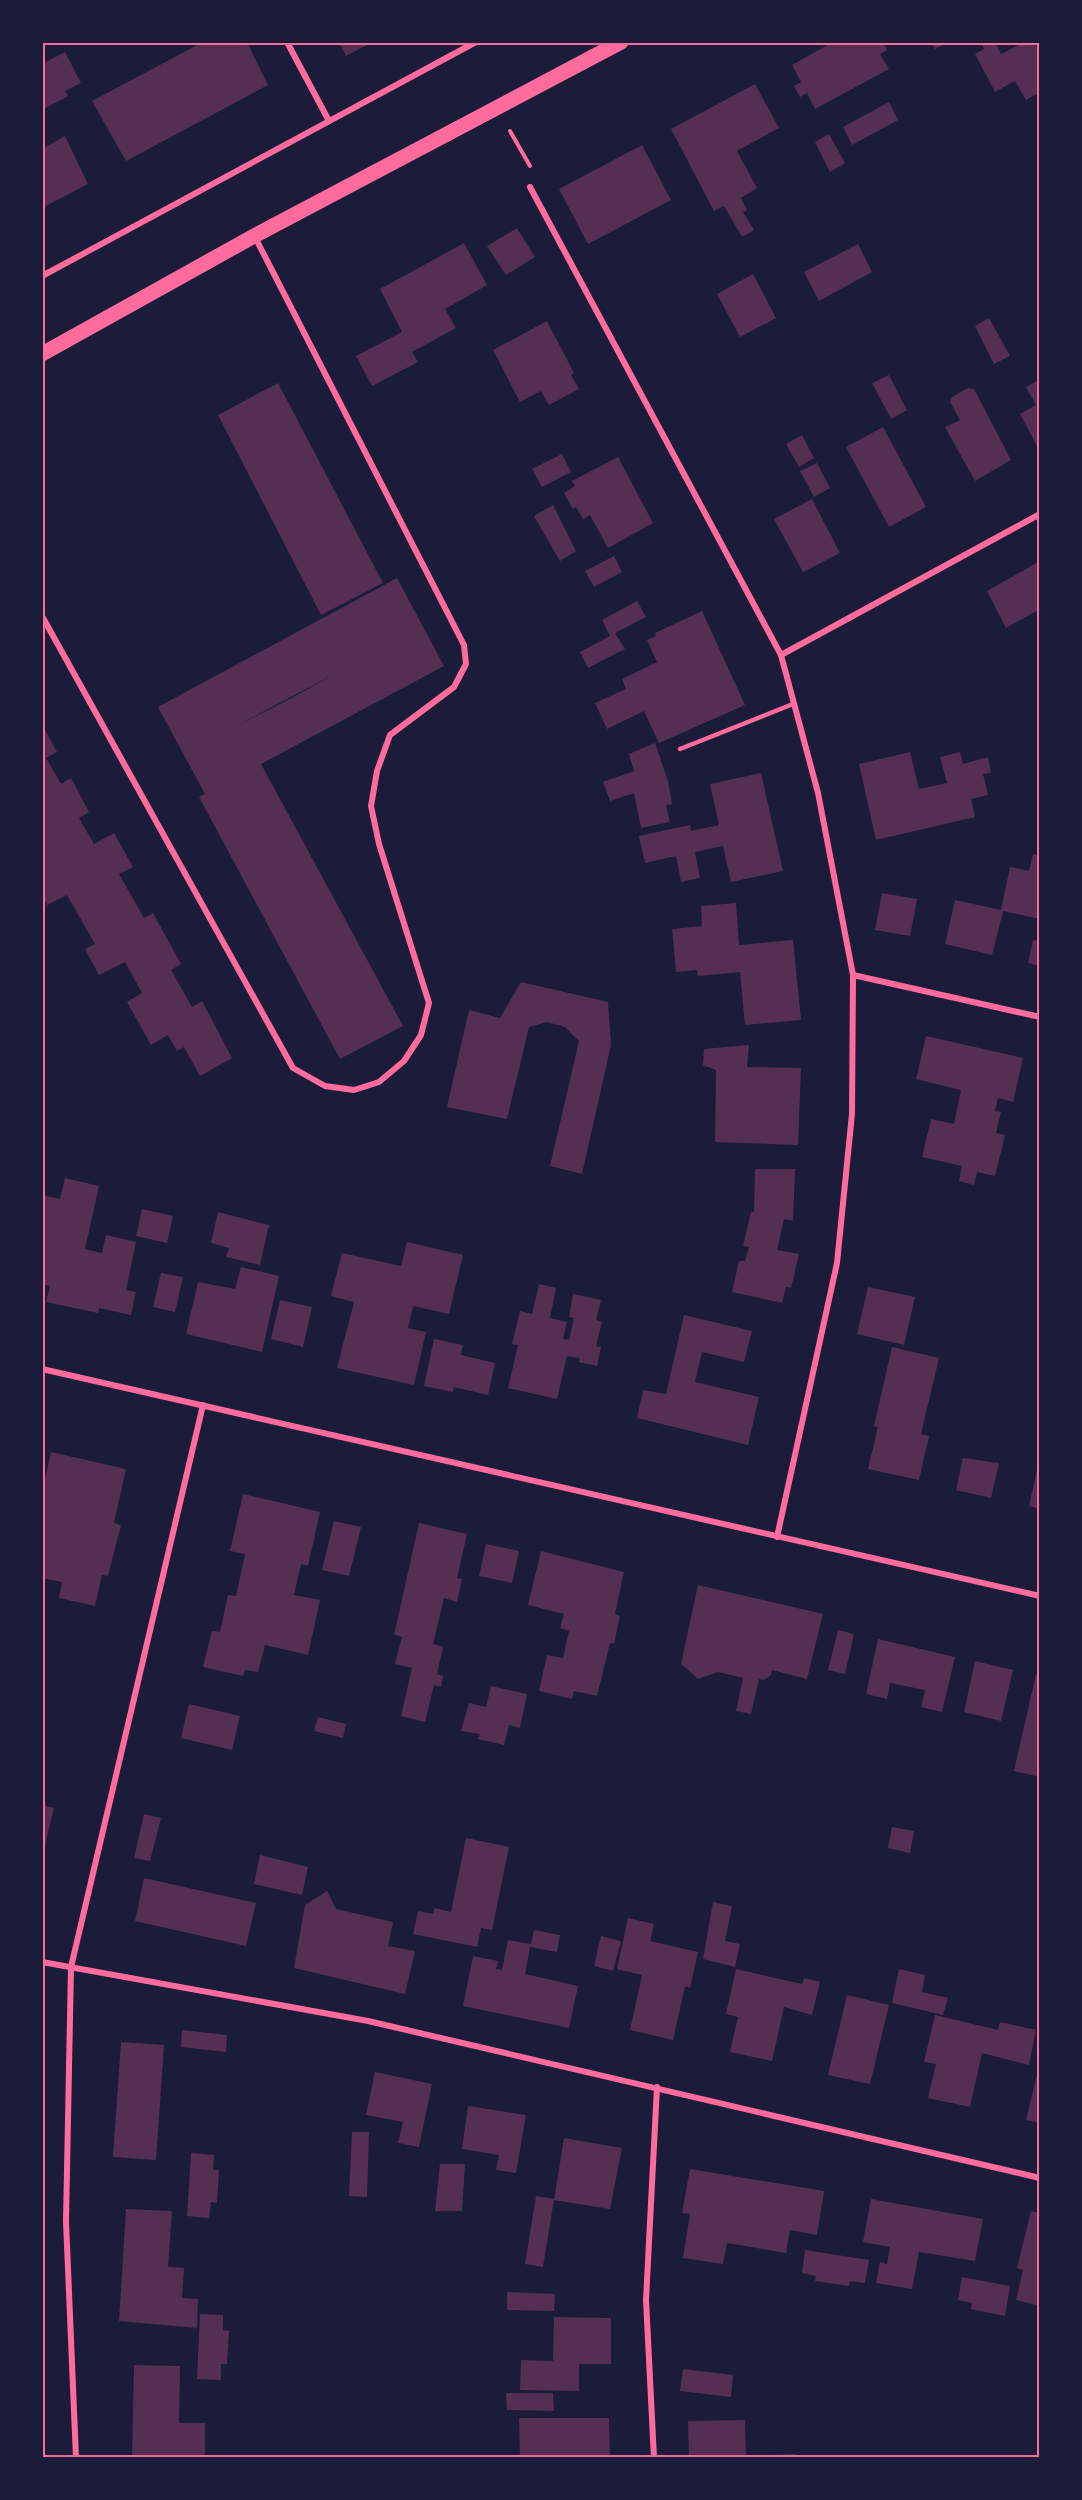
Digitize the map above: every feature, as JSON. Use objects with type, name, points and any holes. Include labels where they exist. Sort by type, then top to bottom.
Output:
[{"type":"main road","points":[[42,354],[254,236],[621,42]]},
{"type":"street","points":[[287,42],[329,121]]},
{"type":"street","points":[[42,276],[476,42]]},
{"type":"street","points":[[530,187],[781,655],[819,793],[853,975],[852,1114],[837,1263],[777,1537]]},
{"type":"street","points":[[42,616],[293,1068],[325,1086],[354,1090],[379,1082],[404,1061],[421,1035],[429,1003],[379,844],[370,806],[377,771],[390,735],[454,687],[466,664],[464,645],[254,236]]},
{"type":"street","points":[[781,655],[1040,514]]},
{"type":"street","points":[[853,975],[1040,1017]]},
{"type":"street","points":[[42,1369],[1040,1596]]},
{"type":"street","points":[[76,2458],[66,2221],[71,1967],[203,1405]]},
{"type":"street","points":[[42,1962],[368,2021],[1040,2178]]},
{"type":"street","points":[[654,2458],[646,2300],[657,2087]]},
{"type":"lane","points":[[680,749],[793,704]]},
{"type":"path","points":[[497,107],[537,177],[530,187]]},
{"type":"building","points":[[203,42],[247,42],[268,85],[126,161],[92,101]]},
{"type":"building","points":[[339,42],[373,42],[346,56]]},
{"type":"building","points":[[833,42],[883,42],[887,50],[880,54],[889,69],[815,109],[807,93],[800,97],[794,86],[801,82],[792,65]]},
{"type":"building","points":[[931,42],[949,42],[935,49]]},
{"type":"building","points":[[981,42],[995,42],[1001,54],[1024,42],[1034,42],[1040,54],[1040,92],[1026,100],[1015,81],[995,92],[975,54],[984,49]]},
{"type":"building","points":[[65,52],[81,83],[65,91],[68,96],[42,110],[42,64]]},
{"type":"building","points":[[755,84],[779,128],[737,151],[757,188],[741,198],[747,210],[743,212],[754,230],[742,237],[724,206],[714,211],[671,129]]},
{"type":"building","points":[[889,102],[898,120],[852,145],[843,127]]},
{"type":"building","points":[[829,134],[845,163],[830,172],[815,142]]},
{"type":"building","points":[[65,136],[88,184],[42,208],[42,149]]},
{"type":"building","points":[[642,145],[671,200],[588,244],[559,189]]},
{"type":"building","points":[[517,228],[535,257],[506,275],[487,246]]},
{"type":"building","points":[[464,243],[487,285],[445,309],[456,328],[412,352],[418,362],[372,386],[356,356],[402,332],[380,289]]},
{"type":"building","points":[[858,244],[872,272],[819,301],[804,272]]},
{"type":"building","points":[[753,274],[776,318],[740,337],[717,294]]},
{"type":"building","points":[[989,318],[1010,356],[994,364],[975,326]]},
{"type":"building","points":[[547,321],[574,373],[571,375],[579,389],[549,405],[541,391],[520,402],[493,350]]},
{"type":"building","points":[[889,375],[907,410],[891,419],[872,383]]},
{"type":"building","points":[[1040,379],[1040,445],[1037,446],[1020,414],[1036,405],[1026,387]]},
{"type":"building","points":[[278,383],[383,583],[321,615],[218,415]]},
{"type":"building","points":[[968,388],[974,389],[1011,460],[975,481],[945,427],[960,420],[950,402],[952,397]]},
{"type":"building","points":[[883,427],[926,507],[889,527],[846,447]]},
{"type":"building","points":[[802,435],[814,458],[799,467],[786,444]]},
{"type":"building","points":[[562,454],[571,472],[542,487],[532,469]]},
{"type":"building","points":[[618,457],[653,523],[608,548],[590,515],[583,519],[576,507],[573,509],[564,493],[575,486],[572,481]]},
{"type":"building","points":[[817,463],[830,488],[814,497],[800,471]]},
{"type":"building","points":[[812,499],[840,553],[803,572],[774,519]]},
{"type":"building","points":[[553,505],[576,551],[560,561],[534,516]]},
{"type":"building","points":[[614,556],[622,572],[594,587],[585,571]]},
{"type":"building","points":[[1040,561],[1040,609],[1006,628],[987,591]]},
{"type":"building","points":[[397,578],[444,666],[261,764],[403,1026],[340,1059],[199,797],[205,794],[158,707]],"holes":[[[336,673],[288,700],[238,725]]]},
{"type":"building","points":[[637,601],[646,617],[615,633],[625,649],[588,668],[580,652],[610,636],[602,620]]},
{"type":"building","points":[[702,611],[745,705],[659,743],[644,711],[607,729],[595,703],[626,689],[622,679],[657,662],[647,640],[656,636],[655,633]]},
{"type":"building","points":[[42,724],[57,752],[46,758],[61,784],[71,778],[89,812],[79,818],[94,844],[114,833],[133,867],[119,874],[144,918],[153,913],[181,964],[171,970],[192,1007],[202,1001],[232,1058],[200,1076],[184,1047],[177,1051],[168,1035],[151,1045],[127,1002],[142,993],[125,962],[99,975],[85,949],[95,944],[67,895],[47,905],[42,896]]},
{"type":"building","points":[[655,743],[668,781],[672,804],[666,805],[670,822],[641,828],[634,793],[610,801],[603,782],[634,771],[629,754]]},
{"type":"building","points":[[910,752],[919,789],[947,783],[940,757],[960,752],[963,764],[988,757],[991,773],[983,774],[988,795],[971,799],[975,817],[876,840],[859,764]]},
{"type":"building","points":[[761,773],[783,871],[731,882],[723,846],[695,852],[700,878],[681,882],[676,856],[645,863],[639,836],[690,825],[691,831],[719,825],[710,784]]},
{"type":"building","points":[[1033,854],[1040,856],[1040,919],[1003,911],[992,955],[945,944],[955,900],[1001,910],[1010,867],[1029,871]]},
{"type":"building","points":[[882,893],[917,899],[910,936],[875,930]]},
{"type":"building","points":[[736,903],[739,945],[793,940],[801,1020],[745,1025],[740,972],[698,976],[697,970],[676,972],[672,929],[702,926],[701,906]]},
{"type":"building","points":[[1033,940],[1040,941],[1040,966],[1028,963]]},
{"type":"building","points":[[521,982],[608,1002],[611,1045],[582,1174],[550,1166],[579,1041],[565,1027],[547,1022],[529,1027],[507,1119],[447,1107],[469,1010],[500,1018]]},
{"type":"building","points":[[926,1036],[1023,1058],[1013,1102],[998,1098],[995,1111],[1001,1112],[996,1133],[1005,1135],[995,1176],[977,1172],[974,1185],[959,1181],[962,1166],[922,1157],[931,1119],[954,1124],[961,1090],[916,1079]]},
{"type":"building","points":[[749,1045],[747,1067],[801,1068],[798,1145],[715,1142],[716,1070],[703,1065],[704,1049]]},
{"type":"building","points":[[755,1169],[795,1169],[793,1221],[784,1219],[777,1250],[799,1254],[791,1288],[786,1287],[782,1303],[732,1292],[739,1261],[745,1261],[749,1247],[743,1246],[751,1212],[754,1212]]},
{"type":"building","points":[[65,1178],[99,1186],[85,1249],[102,1253],[106,1235],[136,1242],[126,1290],[136,1292],[131,1315],[99,1308],[98,1313],[46,1302],[50,1286],[42,1284],[42,1195],[60,1199]]},
{"type":"building","points":[[142,1209],[173,1216],[167,1243],[136,1236]]},
{"type":"building","points":[[218,1212],[269,1225],[260,1265],[226,1257],[229,1248],[211,1243]]},
{"type":"building","points":[[407,1242],[463,1255],[449,1314],[413,1306],[408,1328],[426,1332],[414,1385],[337,1368],[354,1302],[331,1296],[342,1253],[401,1266]]},
{"type":"building","points":[[241,1267],[279,1276],[262,1352],[186,1334],[198,1282],[235,1289]]},
{"type":"building","points":[[161,1273],[183,1277],[175,1312],[153,1307]]},
{"type":"building","points":[[539,1284],[556,1288],[550,1318],[567,1322],[563,1339],[569,1340],[574,1318],[569,1317],[573,1294],[601,1300],[596,1320],[602,1322],[596,1346],[601,1347],[597,1366],[579,1362],[580,1358],[567,1356],[557,1399],[508,1388],[518,1345],[512,1344],[520,1311],[532,1314]]},
{"type":"building","points":[[868,1287],[915,1297],[904,1345],[857,1334]]},
{"type":"building","points":[[280,1300],[312,1307],[303,1347],[271,1339]]},
{"type":"building","points":[[684,1315],[752,1331],[744,1362],[702,1352],[695,1382],[759,1397],[748,1445],[637,1418],[643,1390],[666,1394]]},
{"type":"building","points":[[434,1339],[463,1345],[461,1355],[495,1363],[488,1395],[454,1387],[453,1392],[424,1386]]},
{"type":"building","points":[[892,1347],[939,1358],[921,1434],[929,1436],[919,1480],[868,1469],[878,1427],[874,1426]]},
{"type":"building","points":[[51,1452],[126,1469],[114,1523],[121,1525],[108,1576],[102,1575],[95,1606],[59,1598],[62,1582],[42,1578],[42,1492]]},
{"type":"building","points":[[963,1458],[999,1463],[991,1498],[956,1490]]},
{"type":"building","points":[[1040,1461],[1040,1509],[1029,1506]]},
{"type":"building","points":[[243,1494],[320,1512],[308,1566],[301,1564],[294,1595],[320,1600],[308,1655],[265,1645],[258,1672],[245,1670],[243,1676],[203,1667],[212,1631],[220,1632],[228,1595],[236,1596],[245,1554],[230,1551]]},
{"type":"building","points":[[334,1521],[361,1527],[349,1576],[322,1570]]},
{"type":"building","points":[[419,1523],[467,1534],[457,1578],[462,1579],[457,1602],[444,1598],[433,1644],[443,1647],[437,1674],[443,1676],[441,1687],[434,1685],[425,1722],[401,1716],[412,1668],[395,1664],[402,1637],[394,1635]]},
{"type":"building","points":[[486,1544],[519,1551],[512,1583],[479,1576]]},
{"type":"building","points":[[541,1551],[624,1572],[615,1614],[620,1616],[614,1644],[610,1643],[597,1696],[574,1691],[572,1699],[539,1691],[547,1655],[563,1658],[569,1631],[560,1628],[564,1614],[528,1605]]},
{"type":"building","points":[[698,1585],[823,1614],[807,1679],[772,1670],[771,1675],[764,1680],[759,1679],[751,1714],[736,1711],[743,1678],[718,1672],[698,1679],[681,1664]]},
{"type":"building","points":[[838,1630],[854,1634],[845,1674],[828,1670]]},
{"type":"building","points":[[878,1639],[955,1657],[942,1712],[921,1707],[925,1690],[890,1683],[887,1699],[866,1694]]},
{"type":"building","points":[[975,1661],[1013,1670],[1001,1721],[964,1712]]},
{"type":"building","points":[[1036,1674],[1040,1675],[1040,1777],[1014,1771]]},
{"type":"building","points":[[491,1686],[527,1694],[520,1728],[509,1725],[504,1745],[478,1739],[480,1734],[461,1731],[469,1703],[486,1707]]},
{"type":"building","points":[[189,1704],[240,1716],[232,1750],[181,1738]]},
{"type":"building","points":[[318,1717],[346,1724],[343,1738],[314,1731]]},
{"type":"building","points":[[42,1805],[54,1808],[43,1852],[42,1852]]},
{"type":"building","points":[[144,1814],[161,1818],[150,1861],[134,1858]]},
{"type":"building","points":[[892,1827],[914,1831],[910,1853],[888,1848]]},
{"type":"building","points":[[466,1838],[509,1847],[492,1930],[481,1928],[477,1947],[413,1934],[418,1911],[433,1914],[435,1908],[451,1912]]},
{"type":"building","points":[[260,1855],[308,1867],[302,1895],[254,1884]]},
{"type":"building","points":[[144,1878],[256,1903],[246,1946],[135,1921]]},
{"type":"building","points":[[327,1891],[336,1909],[393,1922],[388,1946],[415,1951],[405,1994],[294,1968],[305,1905]]},
{"type":"building","points":[[713,1902],[732,1906],[725,1941],[740,1944],[735,1967],[703,1959]]},
{"type":"building","points":[[628,1918],[654,1924],[650,1941],[698,1952],[690,1988],[685,1986],[673,2040],[630,2030],[642,1975],[617,1969]]},
{"type":"building","points":[[534,1930],[560,1935],[557,1952],[530,1947],[525,1974],[578,1986],[569,2028],[463,2006],[473,1956],[498,1961],[496,1969],[502,1970],[508,1940],[531,1944]]},
{"type":"building","points":[[601,1936],[621,1941],[613,1971],[594,1966]]},
{"type":"building","points":[[736,1969],[802,1984],[804,1978],[820,1982],[812,2015],[784,2007],[772,2061],[730,2052],[738,2017],[726,2014]]},
{"type":"building","points":[[899,1969],[925,1975],[922,1992],[948,1998],[943,2015],[892,2003]]},
{"type":"building","points":[[847,1995],[889,2005],[870,2084],[828,2075]]},
{"type":"building","points":[[935,2015],[998,2030],[1000,2022],[1036,2030],[1029,2065],[982,2053],[970,2107],[928,2098],[936,2064],[924,2062]]},
{"type":"building","points":[[182,2030],[227,2035],[226,2052],[181,2047]]},
{"type":"building","points":[[121,2042],[164,2045],[156,2160],[113,2157]]},
{"type":"building","points":[[1040,2067],[1040,2123],[1026,2120]]},
{"type":"building","points":[[375,2072],[432,2084],[419,2147],[398,2143],[403,2122],[366,2115]]},
{"type":"building","points":[[468,2106],[526,2115],[516,2173],[496,2170],[499,2155],[462,2149]]},
{"type":"building","points":[[352,2132],[369,2132],[367,2197],[349,2196]]},
{"type":"building","points":[[564,2138],[622,2148],[610,2209],[554,2200]]},
{"type":"building","points":[[191,2153],[214,2155],[213,2170],[219,2170],[217,2203],[211,2202],[209,2218],[187,2216]]},
{"type":"building","points":[[440,2164],[465,2164],[462,2211],[435,2211]]},
{"type":"building","points":[[690,2169],[824,2191],[817,2235],[790,2230],[786,2253],[727,2243],[723,2264],[683,2258],[690,2214],[682,2213]]},
{"type":"building","points":[[536,2196],[554,2199],[543,2267],[525,2264]]},
{"type":"building","points":[[871,2199],[983,2219],[975,2261],[919,2252],[912,2289],[876,2283],[880,2262],[887,2264],[890,2247],[863,2242]]},
{"type":"building","points":[[126,2209],[172,2211],[168,2267],[184,2268],[182,2298],[198,2299],[197,2328],[119,2321]]},
{"type":"building","points":[[1031,2211],[1040,2213],[1040,2306],[1016,2300],[1023,2270],[1017,2268]]},
{"type":"building","points":[[805,2250],[869,2260],[865,2283],[850,2281],[849,2286],[815,2281],[816,2276],[802,2273]]},
{"type":"building","points":[[962,2277],[1010,2286],[1005,2316],[971,2309],[972,2303],[958,2300]]},
{"type":"building","points":[[507,2292],[555,2294],[554,2311],[507,2310]]},
{"type":"building","points":[[200,2314],[223,2315],[223,2330],[229,2331],[227,2364],[221,2364],[221,2380],[197,2379]]},
{"type":"building","points":[[554,2317],[611,2318],[611,2364],[579,2364],[579,2391],[520,2390],[521,2360],[553,2361]]},
{"type":"building","points":[[134,2365],[180,2366],[179,2423],[205,2423],[205,2458],[132,2458]]},
{"type":"building","points":[[683,2369],[733,2375],[731,2397],[680,2391]]},
{"type":"building","points":[[506,2393],[553,2393],[554,2411],[507,2410]]},
{"type":"building","points":[[519,2418],[609,2418],[610,2458],[520,2458]]},
{"type":"building","points":[[745,2420],[746,2458],[689,2458],[688,2421]]},
{"type":"building","points":[[796,2454],[796,2458],[773,2458],[773,2455]]}]
